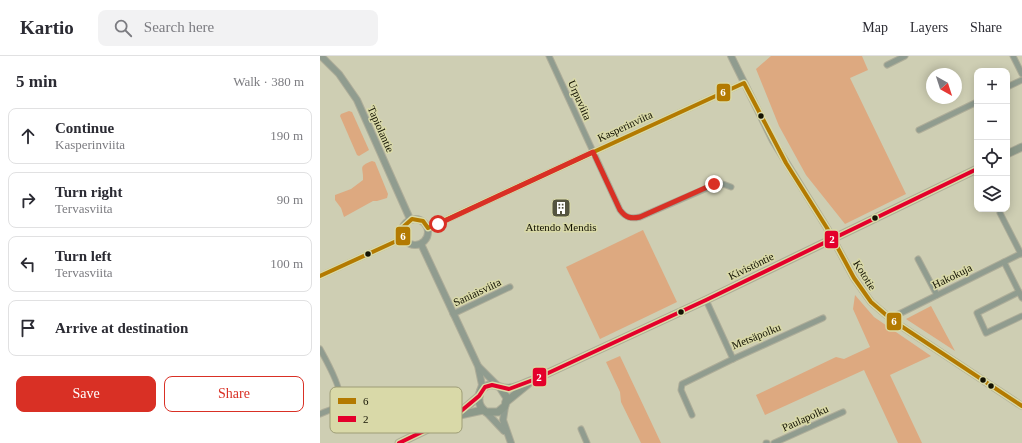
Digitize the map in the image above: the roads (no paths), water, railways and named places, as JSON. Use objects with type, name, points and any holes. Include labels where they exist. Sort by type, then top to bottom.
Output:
[{"type":"main road","points":[[1010,153],[1022,147]]},
{"type":"main road","name":"Kivistöntie","points":[[498,386],[508,389],[533,380],[706,300],[974,170]]},
{"type":"main road","name":"Kivistöntie","points":[[506,404],[533,380]]},
{"type":"main road","points":[[462,410],[487,386],[498,386],[506,394],[506,404],[498,412],[484,411],[462,415]]},
{"type":"main road","points":[[479,394],[478,401],[484,411]]},
{"type":"main road","points":[[399,443],[420,433]]},
{"type":"street","name":"Tapiolantie","points":[[320,56],[339,74],[357,100],[410,219]]},
{"type":"street","name":"Urpuviita","points":[[550,56],[620,210],[625,216],[633,219],[640,217],[714,184],[723,184],[731,187]]},
{"type":"street","name":"Kototie","points":[[731,56],[776,146],[833,239],[862,290],[871,302],[892,320],[1022,406]]},
{"type":"street","points":[[887,65],[906,56]]},
{"type":"street","points":[[1013,56],[1022,74]]},
{"type":"street","points":[[1010,86],[1022,80]]},
{"type":"street","name":"Kasperinviita","points":[[428,228],[744,83]]},
{"type":"street","points":[[919,130],[974,103]]},
{"type":"street","points":[[1000,213],[1021,253]]},
{"type":"street","points":[[415,218],[423,221],[428,228],[427,237],[421,244],[410,244],[403,238],[402,228],[410,219],[415,218]]},
{"type":"street","points":[[320,276],[403,238]]},
{"type":"street","points":[[421,244],[478,366],[482,385],[479,394]]},
{"type":"street","name":"Hakokuja","points":[[892,320],[897,315],[1021,253]]},
{"type":"street","points":[[918,259],[937,295]]},
{"type":"street","points":[[1004,262],[1022,298]]},
{"type":"street","name":"Saniaisviita","points":[[453,314],[510,287]]},
{"type":"street","points":[[1019,292],[977,314],[986,333],[1022,316]]},
{"type":"street","name":"Metsäpolku","points":[[706,300],[733,359],[824,318]]},
{"type":"street","points":[[320,349],[338,387]]},
{"type":"street","points":[[692,415],[681,390],[682,384],[733,359]]},
{"type":"street","points":[[478,366],[498,386]]},
{"type":"street","points":[[506,404],[502,416],[511,443]]},
{"type":"street","points":[[320,414],[330,409]]},
{"type":"street","points":[[484,411],[507,433]]},
{"type":"street","name":"Paulapolku","points":[[774,443],[843,412]]},
{"type":"street","points":[[581,429],[587,443]]},
{"type":"place","name":"Attendo Mendis","points":[[561,208]]}]
